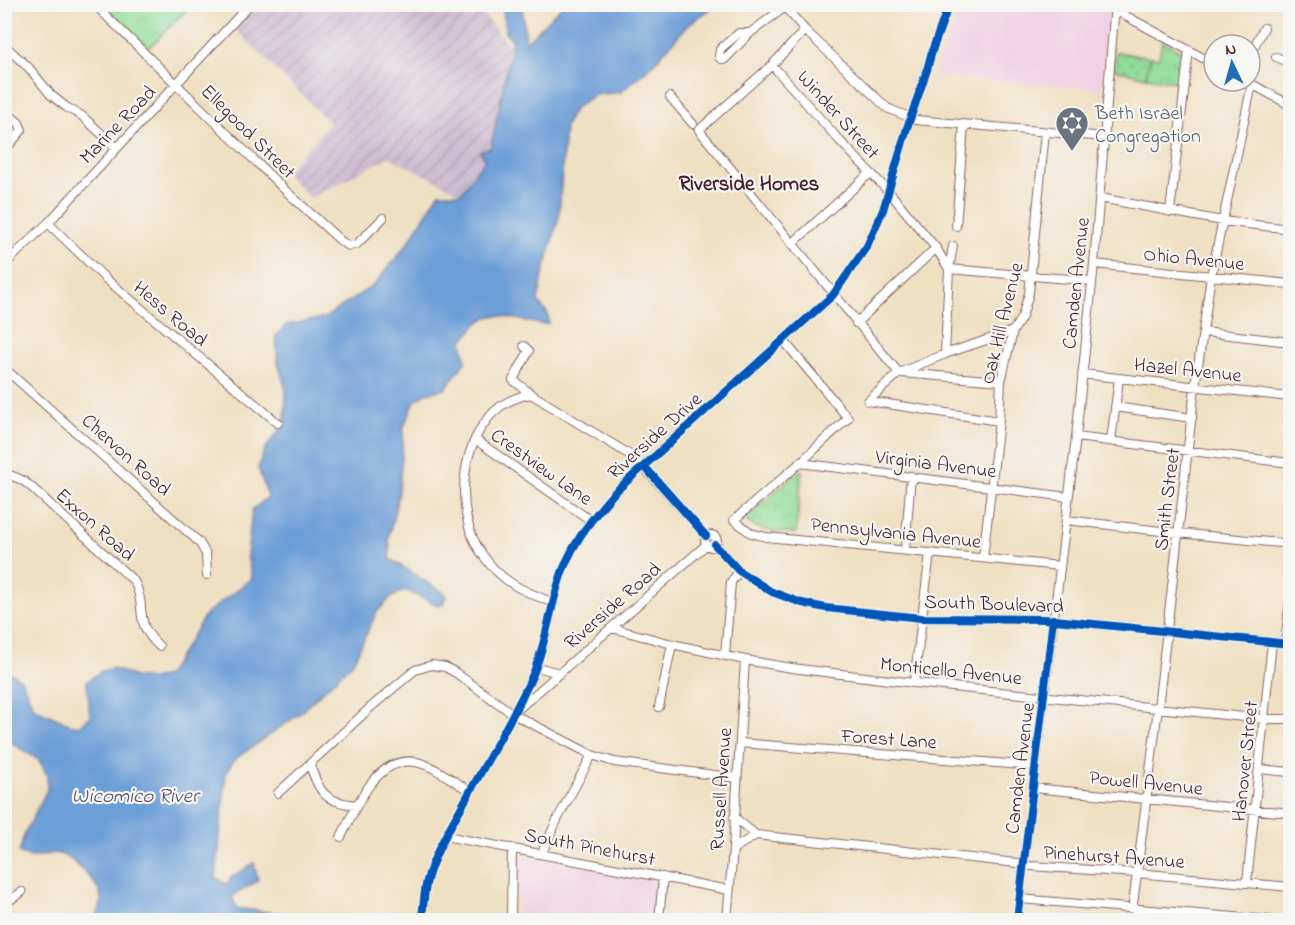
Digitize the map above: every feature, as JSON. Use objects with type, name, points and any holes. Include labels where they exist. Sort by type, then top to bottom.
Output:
[{"type":"street","name":"Ellegood Street","points":[[94,4],[287,192],[349,246],[357,244],[383,218]]},
{"type":"street","name":"Marine Road","points":[[4,265],[48,223],[250,4]]},
{"type":"street","name":"Riverside Drive","points":[[422,921],[428,878],[445,836],[513,714],[536,667],[547,635],[558,583],[572,549],[590,520],[614,493],[833,295],[867,246],[890,193],[907,128],[949,4]]},
{"type":"street","points":[[750,33],[785,7],[887,108],[911,119],[1105,137]]},
{"type":"street","points":[[1115,7],[1202,57]]},
{"type":"street","name":"Camden Avenue","points":[[1017,921],[1076,437],[1100,198],[1115,7]]},
{"type":"street","points":[[1261,33],[1264,28]]},
{"type":"street","points":[[696,127],[772,65],[806,30]]},
{"type":"street","points":[[4,45],[29,68],[51,96],[66,108],[82,116],[117,148]]},
{"type":"street","points":[[1170,212],[1189,50]]},
{"type":"street","points":[[1276,57],[1290,63]]},
{"type":"street","name":"Winder Street","points":[[772,65],[890,193],[936,248],[949,269]]},
{"type":"street","points":[[1262,89],[1290,105]]},
{"type":"street","name":"Smith Street","points":[[1131,921],[1195,387],[1211,276],[1247,93]]},
{"type":"street","points":[[670,97],[899,373],[1001,381]]},
{"type":"street","points":[[4,110],[19,123],[22,130],[4,152]]},
{"type":"street","points":[[956,226],[964,125]]},
{"type":"street","name":"Oak Hill Avenue","points":[[983,558],[999,421],[1001,381],[1013,331],[1027,303],[1032,275],[1046,132]]},
{"type":"street","points":[[792,244],[870,173]]},
{"type":"street","points":[[1100,198],[1222,221],[1290,229]]},
{"type":"street","name":"Hess Road","points":[[48,223],[106,279],[278,423]]},
{"type":"street","points":[[945,354],[949,269],[953,246]]},
{"type":"street","points":[[856,323],[936,248]]},
{"type":"street","name":"Ohio Avenue","points":[[1094,264],[1290,285]]},
{"type":"street","points":[[949,269],[1092,281]]},
{"type":"street","points":[[999,421],[868,401],[899,373],[945,354],[1013,331]]},
{"type":"street","points":[[1203,332],[1290,342]]},
{"type":"street","points":[[784,341],[848,417],[800,463]]},
{"type":"street","points":[[524,346],[529,351],[513,380],[531,394],[635,458],[706,540]]},
{"type":"street","name":"Chervon Road","points":[[4,368],[199,542],[206,554],[207,575]]},
{"type":"street","name":"Hazel Avenue","points":[[1082,374],[1290,397]]},
{"type":"street","points":[[1111,441],[1119,378]]},
{"type":"street","points":[[531,394],[514,398],[499,407],[484,425],[464,477],[466,514],[471,534],[481,553],[507,581],[519,589],[554,603]]},
{"type":"street","points":[[1115,407],[1192,418]]},
{"type":"street","points":[[1076,437],[1290,463]]},
{"type":"street","name":"Crestview Lane","points":[[476,441],[590,520]]},
{"type":"street","name":"Virginia Avenue","points":[[800,463],[1068,496]]},
{"type":"street","name":"Pennsylvania Avenue","points":[[800,463],[734,520],[746,530],[759,536],[1060,566]]},
{"type":"street","name":"Exxon Road","points":[[4,473],[20,479],[29,486],[134,581],[140,600],[142,621],[150,637],[159,646]]},
{"type":"street","points":[[905,550],[911,476]]},
{"type":"street","points":[[1066,520],[1290,544]]},
{"type":"street","name":"South Boulevard","points":[[706,540],[709,547],[715,545],[738,571],[772,592],[802,603],[921,618],[1053,620],[1288,643]]},
{"type":"street","name":"Riverside Road","points":[[513,714],[612,628],[706,540]]},
{"type":"street","points":[[914,683],[930,553]]},
{"type":"street","points":[[725,655],[731,582],[738,571]]},
{"type":"street","points":[[1288,643],[1290,600]]},
{"type":"street","name":"Monticello Avenue","points":[[612,628],[745,660],[914,683],[1264,719],[1290,719]]},
{"type":"street","name":"Hanover Street","points":[[1247,882],[1272,642]]},
{"type":"street","points":[[659,707],[672,644]]},
{"type":"street","name":"Russell Avenue","points":[[727,921],[745,660]]},
{"type":"street","points":[[278,793],[370,707],[415,670],[425,666],[439,665],[456,673],[513,714],[591,755],[614,762],[737,778]]},
{"type":"street","points":[[536,667],[560,673]]},
{"type":"street","name":"Forest Lane","points":[[740,744],[1035,766]]},
{"type":"street","points":[[542,854],[591,755]]},
{"type":"street","points":[[341,837],[357,805],[381,772],[389,766],[406,762],[428,766],[470,791]]},
{"type":"street","points":[[310,765],[317,785],[324,795],[341,803],[357,805]]},
{"type":"street","points":[[1259,769],[1290,772]]},
{"type":"street","name":"Powell Avenue","points":[[1033,788],[1290,813]]},
{"type":"street","points":[[733,849],[756,835],[734,817]]},
{"type":"street","name":"Pinehurst Avenue","points":[[756,835],[1024,864],[1290,887]]},
{"type":"street","name":"South Pinehurst","points":[[445,836],[729,890]]},
{"type":"street","points":[[511,921],[512,848]]},
{"type":"street","points":[[659,921],[663,877]]},
{"type":"street","points":[[4,904],[22,892]]},
{"type":"street","points":[[1020,899],[1270,921]]},
{"type":"shaded area","points":[[258,5],[425,5],[436,15],[441,5],[476,5],[511,48],[491,148],[486,160],[461,193],[389,157],[310,198],[285,173],[330,123],[235,29]]},
{"type":"shaded area","points":[[961,5],[1040,5],[1110,11],[1102,89],[933,76]]},
{"type":"shaded area","points":[[518,854],[656,881],[654,920],[517,920]]},
{"type":"green space","points":[[101,5],[191,5],[149,48]]},
{"type":"green space","points":[[1162,40],[1184,53],[1181,83],[1146,77],[1150,57],[1159,58]]},
{"type":"green space","points":[[1116,52],[1150,57],[1146,77],[1114,69]]},
{"type":"green space","points":[[802,471],[796,533],[762,529],[749,524],[744,519],[798,472]]},
{"type":"water","name":"Wicomico River","points":[[507,5],[522,5],[526,42],[563,5],[717,5],[689,24],[652,65],[621,92],[594,95],[575,108],[565,126],[559,217],[538,302],[548,314],[549,324],[496,316],[482,320],[462,342],[466,361],[445,389],[427,393],[415,401],[404,426],[399,492],[389,537],[390,559],[446,594],[443,605],[437,605],[405,590],[390,598],[377,612],[353,662],[299,714],[234,760],[226,773],[216,878],[227,884],[232,877],[254,863],[258,881],[232,896],[236,908],[314,918],[314,920],[95,920],[100,907],[100,893],[89,876],[77,865],[60,854],[31,857],[19,853],[24,835],[47,790],[47,775],[39,760],[5,739],[5,670],[21,679],[34,708],[69,724],[79,726],[90,717],[87,681],[102,671],[112,668],[135,677],[151,679],[167,676],[206,614],[252,578],[247,556],[252,510],[268,497],[258,468],[265,449],[285,423],[286,390],[278,363],[276,336],[286,325],[324,318],[375,284],[408,243],[439,193],[461,193],[485,160],[480,151],[491,148],[511,48],[511,38],[505,33],[503,9]]},
{"type":"cycle path","points":[[422,920],[430,870],[447,833],[528,685],[542,648],[562,572],[574,547],[588,524],[614,493],[833,295],[867,246],[883,210],[907,128],[949,4]]},
{"type":"cycle path","points":[[644,466],[706,536]]},
{"type":"cycle path","points":[[715,545],[739,571],[772,592],[802,603],[826,608],[921,618],[1045,619],[1290,644]]},
{"type":"cycle path","points":[[1017,920],[1053,619]]},
{"type":"place","name":"Beth Israel Congregation","points":[[1072,152]]},
{"type":"district","name":"Riverside Homes","points":[[749,183]]}]
